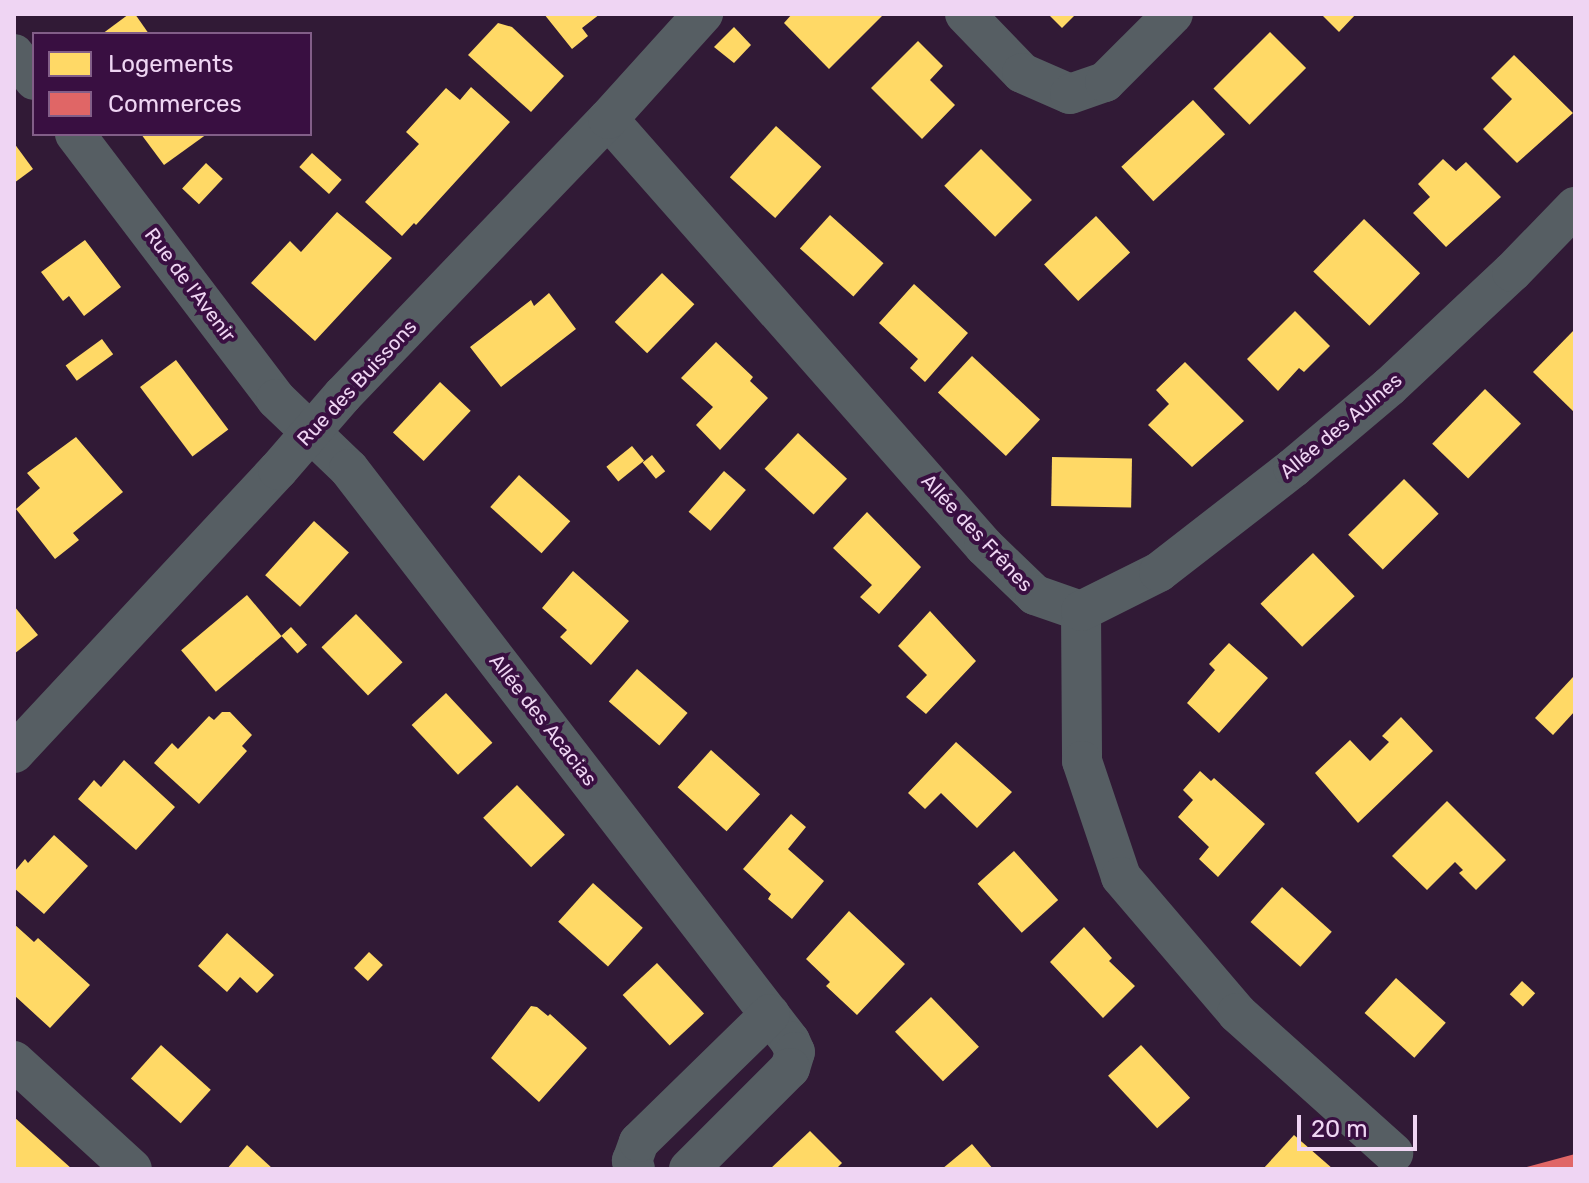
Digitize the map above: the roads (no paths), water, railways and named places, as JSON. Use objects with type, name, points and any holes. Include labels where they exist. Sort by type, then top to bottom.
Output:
[{"type":"street","name":"Rue des Buissons","points":[[14,753],[310,432],[608,119],[703,14]]},
{"type":"street","points":[[965,14],[1022,73],[1070,94],[1105,82],[1173,14]]},
{"type":"street","points":[[14,54],[32,77]]},
{"type":"street","name":"Allée des Frênes","points":[[608,119],[984,546],[1035,595],[1081,611]]},
{"type":"street","name":"Rue de l'Avenir","points":[[77,136],[276,399],[310,432]]},
{"type":"street","name":"Allée des Aulnes","points":[[1081,611],[1159,572],[1293,468],[1389,387],[1572,215]]},
{"type":"street","name":"Allée des Acacias","points":[[310,432],[349,469],[790,1041],[795,1060],[689,1169]]},
{"type":"street","points":[[1081,611],[1082,761],[1121,877],[1237,1013],[1393,1153]]},
{"type":"street","points":[[635,1169],[632,1161],[639,1142],[770,1014]]},
{"type":"street","points":[[14,1061],[132,1169]]}]
